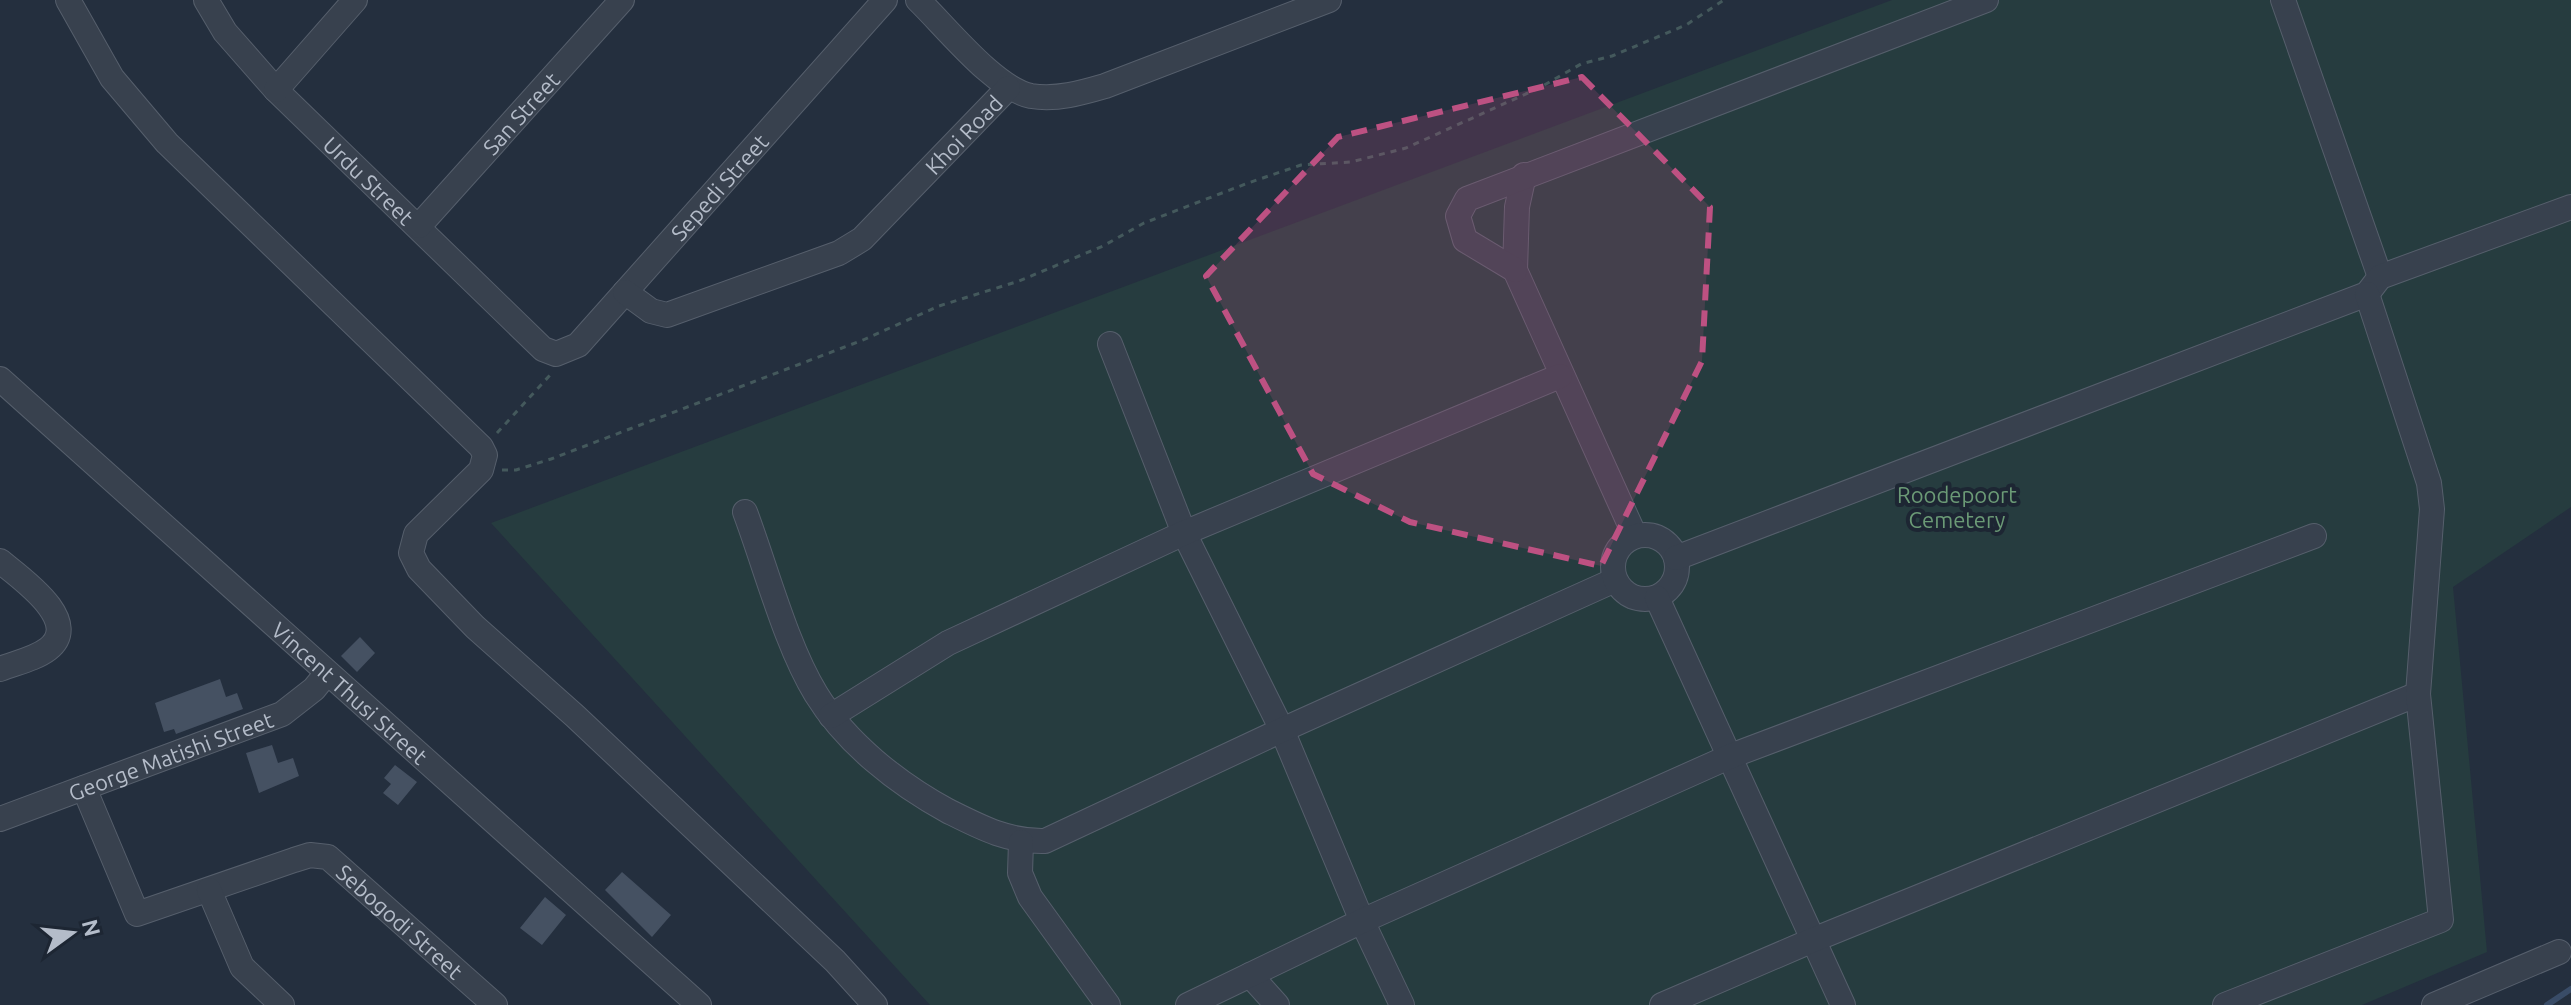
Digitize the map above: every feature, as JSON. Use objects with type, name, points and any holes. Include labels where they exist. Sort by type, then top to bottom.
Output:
[{"type":"street","points":[[68,0],[112,78],[167,143],[481,458],[416,534],[411,553],[419,569],[475,627],[575,716],[835,961],[875,1005]]},
{"type":"street","name":"Urdu Street","points":[[206,0],[225,32],[276,90],[550,352]]},
{"type":"street","points":[[276,90],[355,0]]},
{"type":"street","name":"San Street","points":[[419,226],[622,0]]},
{"type":"street","name":"Sepedi Street","points":[[550,352],[578,345],[885,0]]},
{"type":"street","points":[[918,0],[1008,88]]},
{"type":"street","name":"Khoi Road","points":[[625,292],[651,311],[667,315],[839,253],[879,225],[1008,88],[1030,96],[1073,95],[1148,71],[1329,0]]},
{"type":"street","points":[[1515,270],[1465,240],[1458,216],[1467,199],[1986,0]]},
{"type":"street","points":[[2225,1005],[2441,920],[2418,694],[2432,509],[2429,483],[2373,286],[2283,0]]},
{"type":"street","points":[[1524,175],[1517,207],[1515,270],[1560,376],[1635,536]]},
{"type":"street","points":[[1676,558],[2571,207]]},
{"type":"street","points":[[1110,344],[1184,533],[1282,730],[1362,921],[1402,1005]]},
{"type":"street","points":[[831,716],[948,643],[1184,533],[1560,376]]},
{"type":"street","name":"Vincent Thusi Street","points":[[0,379],[699,1005]]},
{"type":"street","points":[[745,512],[803,669],[831,716],[895,777],[968,821],[1021,842],[1045,841],[1615,580]]},
{"type":"street","points":[[1635,536],[1655,536],[1664,541],[1676,558],[1676,577],[1672,586],[1657,598],[1637,599],[1620,589],[1615,580],[1612,570],[1618,549],[1635,536]]},
{"type":"street","points":[[1188,1005],[1362,921],[1731,756],[2314,536]]},
{"type":"street","points":[[0,561],[52,608],[58,631],[52,645],[45,651],[0,669]]},
{"type":"street","points":[[1657,598],[1843,1005]]},
{"type":"street","name":"George Matishi Street","points":[[0,819],[282,714],[314,689],[327,673]]},
{"type":"street","points":[[1662,1005],[1813,940],[2418,694]]},
{"type":"street","name":"Sebogodi Street","points":[[84,788],[133,909],[142,914],[310,855],[328,857],[495,1005]]},
{"type":"street","points":[[1021,842],[1020,873],[1030,897],[1108,1005]]},
{"type":"street","points":[[209,890],[242,967],[282,1005]]},
{"type":"street","points":[[2434,1005],[2559,952]]},
{"type":"street","points":[[1250,975],[1277,1005]]},
{"type":"path","points":[[550,352],[549,378],[481,458],[516,470],[551,459],[863,340],[939,306],[1019,281],[1103,246],[1144,223],[1274,174],[1301,165],[1351,162],[1406,148],[1508,103],[1581,64],[1612,56],[1686,25],[1724,0]]},
{"type":"highlighted area","points":[[1582,77],[1710,207],[1702,361],[1601,566],[1410,522],[1313,474],[1206,276],[1338,137]]},
{"type":"green space","name":"Roodepoort Cemetery","points":[[1892,0],[2571,0],[2571,507],[2453,587],[2487,952],[2362,1005],[930,1005],[491,523]]},
{"type":"building","points":[[360,637],[375,653],[357,672],[341,656]]},
{"type":"building","points":[[220,679],[226,697],[237,693],[243,709],[176,734],[174,729],[164,732],[155,703]]},
{"type":"building","points":[[272,745],[278,763],[293,758],[299,776],[259,793],[246,753]]},
{"type":"building","points":[[395,765],[417,782],[398,805],[383,793],[391,784],[384,778]]},
{"type":"building","points":[[622,872],[671,915],[652,937],[605,890]]},
{"type":"building","points":[[545,897],[566,915],[542,945],[520,928]]},
{"type":"waterway","points":[[2547,1005],[2571,989]]}]
